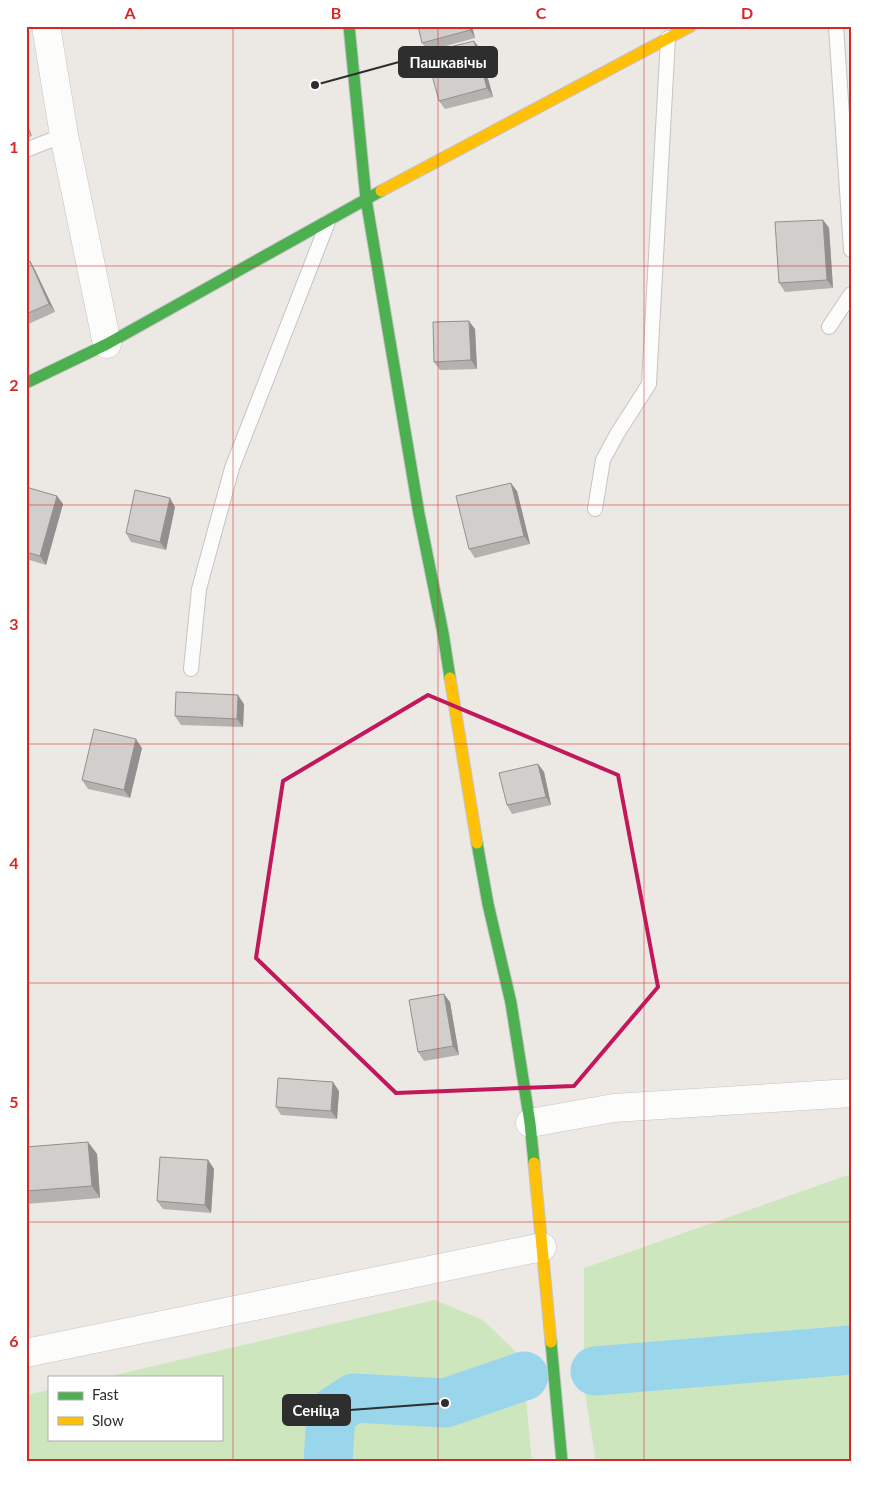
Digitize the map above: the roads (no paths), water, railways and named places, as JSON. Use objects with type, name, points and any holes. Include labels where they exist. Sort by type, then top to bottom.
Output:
[{"type":"street","points":[[46,26],[64,135],[107,344]]},
{"type":"street","points":[[349,26],[366,199],[419,514],[443,633],[470,805],[488,904],[512,1004],[530,1124],[562,1462]]},
{"type":"street","points":[[26,383],[107,344],[366,199],[691,26]]},
{"type":"street","points":[[530,1124],[614,1108],[851,1093]]},
{"type":"street","points":[[26,1353],[542,1247]]},
{"type":"lane","points":[[836,26],[851,250]]},
{"type":"lane","points":[[596,509],[603,460],[649,384],[668,38]]},
{"type":"lane","points":[[26,150],[64,135]]},
{"type":"lane","points":[[191,669],[199,589],[232,468],[329,221]]},
{"type":"lane","points":[[830,327],[851,294]]},
{"type":"waterway","points":[[595,1371],[851,1350]]},
{"type":"waterway","points":[[328,1462],[331,1413],[354,1398],[445,1403],[524,1376]]},
{"type":"place","name":"Пашкавічы","points":[[315,85]]},
{"type":"place","name":"Сеніца","points":[[445,1403]]}]
